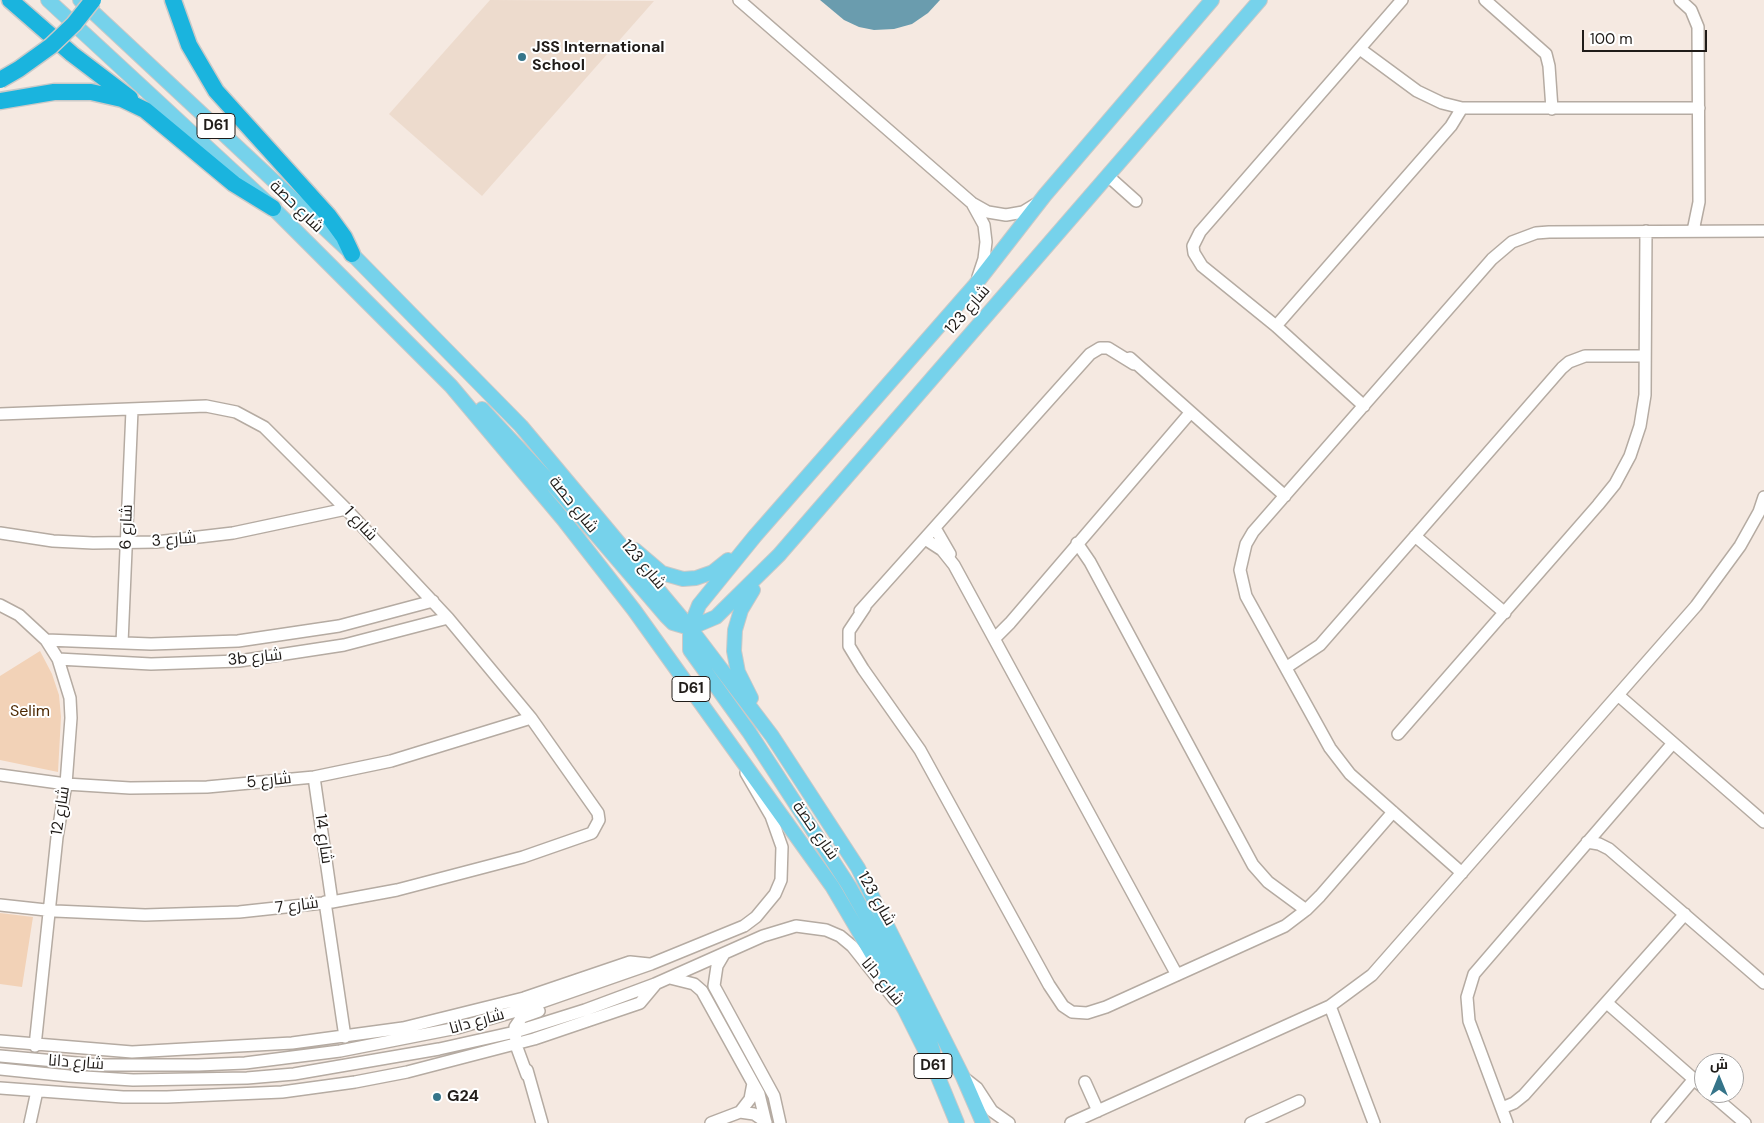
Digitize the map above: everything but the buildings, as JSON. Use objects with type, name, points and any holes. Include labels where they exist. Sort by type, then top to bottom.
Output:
[{"type":"highway","points":[[10,0],[72,54],[145,110],[234,184],[273,208]]},
{"type":"highway","points":[[0,80],[19,70],[51,46],[74,24],[93,0]]},
{"type":"highway","points":[[173,0],[189,45],[211,84],[227,105],[328,215],[344,237],[352,254]]},
{"type":"highway","points":[[0,101],[54,92],[90,92],[122,99],[145,110]]},
{"type":"main road","name":"شارع حصة","points":[[48,0],[273,208],[451,386],[563,519],[634,610],[832,886],[905,1010],[936,1072],[957,1123]]},
{"type":"main road","name":"شارع حصة","points":[[80,0],[352,254],[521,426],[690,628],[772,736],[858,868],[963,1077],[983,1123]]},
{"type":"main road","name":"شارع 123","points":[[936,1072],[931,1046],[923,1022],[895,968],[849,886],[749,732],[690,650],[688,643],[690,628],[699,606],[755,536],[975,285],[1045,196],[1212,0]]},
{"type":"main road","name":"شارع 123","points":[[451,386],[482,410],[564,497],[657,608],[673,623],[690,628],[710,620],[724,611],[779,554],[1260,0]]},
{"type":"main road","points":[[588,504],[648,562],[671,577],[696,578],[713,572],[755,536]]},
{"type":"main road","points":[[772,736],[738,672],[734,651],[735,630],[741,610],[779,554]]},
{"type":"street","points":[[739,0],[972,203],[988,212],[1006,215],[1032,208],[1045,196]]},
{"type":"street","points":[[1364,406],[1276,326],[1202,266],[1197,260],[1193,246],[1200,232],[1402,0]]},
{"type":"street","points":[[1485,0],[1546,54],[1549,66],[1552,109]]},
{"type":"street","points":[[1680,0],[1691,10],[1698,27],[1699,202],[1693,231]]},
{"type":"street","points":[[1360,49],[1417,91],[1429,98],[1458,107],[1552,109],[1699,108]]},
{"type":"street","points":[[1276,326],[1446,130],[1458,107]]},
{"type":"street","points":[[1108,176],[1136,201]]},
{"type":"street","points":[[1699,202],[1705,231]]},
{"type":"street","points":[[972,203],[981,218],[986,242],[984,259],[975,285]]},
{"type":"street","points":[[1398,734],[1598,505],[1623,471],[1640,426],[1645,394],[1646,231]]},
{"type":"street","points":[[1462,873],[1339,762],[1246,596],[1240,570],[1241,557],[1252,532],[1492,259],[1512,242],[1536,233],[1549,232],[1764,231]]},
{"type":"street","points":[[1284,496],[1134,364],[1112,349],[1100,348],[1093,351],[1075,367],[845,629],[842,636],[845,648],[863,669],[929,765],[1049,984],[1061,1011],[1071,1019],[1084,1019],[1106,1006],[1272,932],[1296,918],[1306,910],[1393,812]]},
{"type":"street","points":[[1290,672],[1320,645],[1569,362],[1585,356],[1645,356]]},
{"type":"street","name":"شارع 1","points":[[0,414],[206,406],[236,412],[250,418],[275,437],[433,601],[532,718],[598,813],[597,827],[592,833],[585,836]]},
{"type":"street","name":"شارع 6","points":[[122,643],[132,410]]},
{"type":"street","points":[[992,633],[1010,623],[1190,413]]},
{"type":"street","points":[[1071,1123],[1330,1006],[1372,974],[1618,695],[1724,570],[1746,535],[1764,496]]},
{"type":"street","name":"شارع 3","points":[[0,533],[53,541],[156,542],[233,533],[346,509]]},
{"type":"street","points":[[935,528],[946,545],[954,565],[1177,974]]},
{"type":"street","points":[[1415,536],[1505,613]]},
{"type":"street","points":[[925,539],[942,550],[954,565]]},
{"type":"street","points":[[1077,543],[1247,855],[1260,874],[1277,890],[1306,910]]},
{"type":"street","points":[[1069,554],[1088,568],[1099,582]]},
{"type":"street","name":"3b شارع","points":[[46,640],[122,643],[209,643],[291,634],[363,621],[433,601]]},
{"type":"street","name":"شارع 12","points":[[0,604],[19,615],[46,640],[58,659],[66,678],[71,718],[66,784],[56,837],[35,1046]]},
{"type":"street","name":"3b شارع","points":[[58,659],[151,664],[239,661],[344,645],[448,618]]},
{"type":"street","points":[[1618,695],[1764,822]]},
{"type":"street","name":"شارع 5","points":[[0,775],[66,784],[168,788],[245,784],[314,777],[391,761],[532,718]]},
{"type":"street","points":[[1507,1123],[1469,1021],[1467,997],[1470,985],[1481,964],[1673,743]]},
{"type":"street","name":"شارع دانا","points":[[0,1056],[68,1063],[131,1066],[198,1065],[294,1057],[394,1042],[458,1028],[586,987],[651,964],[744,926],[766,906],[778,887],[783,863],[778,831],[752,787],[738,753]]},
{"type":"street","name":"شارع 14","points":[[314,777],[345,1037]]},
{"type":"street","points":[[1600,828],[1610,849]]},
{"type":"street","name":"شارع 7","points":[[0,905],[108,914],[192,915],[276,909],[396,890],[478,870],[585,836]]},
{"type":"street","points":[[1587,842],[1599,844],[1610,849],[1764,983]]},
{"type":"street","points":[[1277,890],[1296,918]]},
{"type":"street","points":[[1502,1108],[1514,1104],[1524,1095],[1685,914]]},
{"type":"street","name":"شارع دانا","points":[[0,1069],[133,1080],[247,1078],[294,1074],[439,1049],[515,1032],[585,1010],[670,978],[780,930],[811,926],[826,930],[852,946],[889,994],[905,1010]]},
{"type":"street","points":[[724,954],[717,966],[714,986],[774,1096],[780,1123]]},
{"type":"street","points":[[0,1042],[132,1052],[243,1047],[345,1037],[403,1028],[493,1006],[569,984],[630,962],[651,964]]},
{"type":"street","points":[[670,978],[694,984],[702,991],[753,1082],[764,1108],[766,1122]]},
{"type":"street","points":[[0,1088],[123,1097],[209,1096],[315,1088],[407,1072],[516,1045],[640,1003],[655,984]]},
{"type":"street","points":[[542,1123],[516,1045],[515,1032],[517,1022],[522,1017],[572,998],[586,987]]},
{"type":"street","points":[[1607,1002],[1694,1079],[1657,1123]]},
{"type":"street","points":[[1330,1006],[1374,1123]]},
{"type":"street","points":[[527,1075],[524,1053],[527,1045],[534,1039]]},
{"type":"street","points":[[735,1050],[738,1044],[746,1046]]},
{"type":"street","points":[[407,1072],[439,1049]]},
{"type":"street","points":[[0,1073],[21,1075],[37,1073]]},
{"type":"street","points":[[963,1077],[977,1088],[992,1111],[1009,1123]]},
{"type":"street","points":[[740,1112],[750,1099],[753,1082]]},
{"type":"street","points":[[1085,1082],[1098,1111]]},
{"type":"street","points":[[30,1123],[37,1091]]},
{"type":"street","points":[[1251,1123],[1299,1101]]},
{"type":"street","points":[[1722,1103],[1745,1123]]},
{"type":"street","points":[[711,1123],[740,1112],[754,1114],[766,1122]]},
{"type":"shaded area","name":"JSS International School","points":[[490,0],[654,1],[482,196],[389,114]]},
{"type":"green space","name":"Selim","points":[[40,651],[52,674],[59,695],[61,717],[58,772],[0,760],[0,676]]},
{"type":"green space","points":[[0,913],[33,917],[22,987],[0,984]]},
{"type":"water","points":[[820,0],[940,0],[928,13],[912,24],[894,29],[874,30],[859,27],[844,20]]},
{"type":"place","name":"JSS International School","points":[[522,57]]},
{"type":"place","name":"G24","points":[[437,1097]]}]
